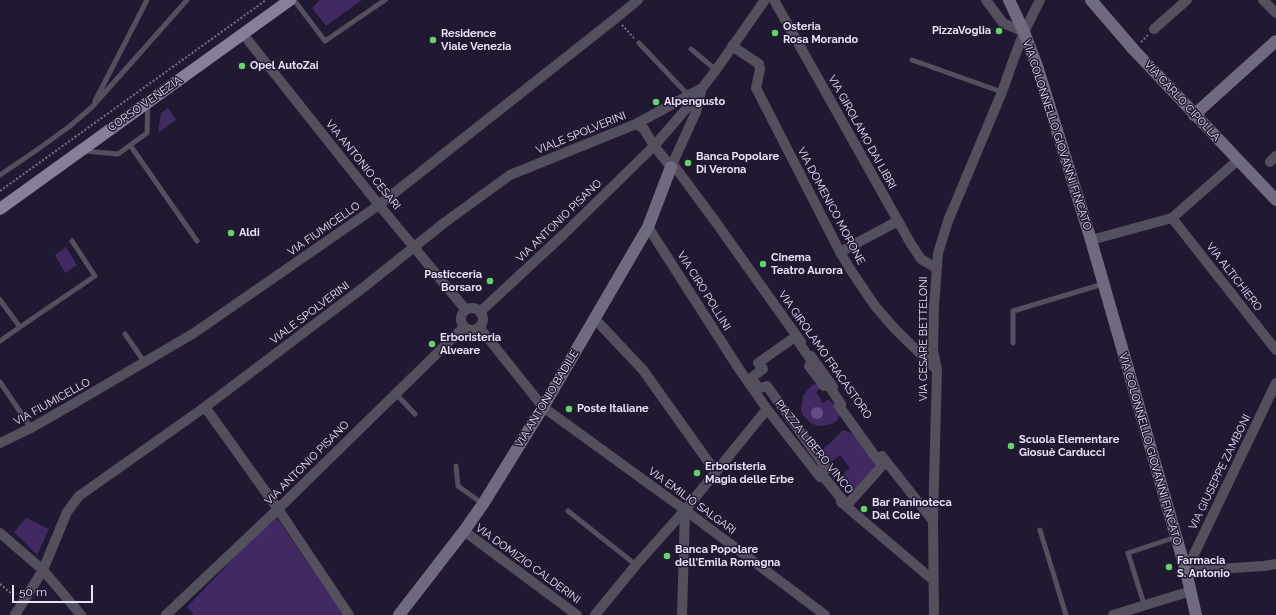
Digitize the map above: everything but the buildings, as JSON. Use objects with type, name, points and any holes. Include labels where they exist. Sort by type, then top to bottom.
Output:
[{"type":"main road","name":"CORSO VENEZIA","points":[[0,208],[290,0]]},
{"type":"street","name":"VIA FIUMICELLO","points":[[0,443],[31,428],[145,363],[194,333],[379,205],[618,21],[638,0]]},
{"type":"street","name":"VIA ANTONIO PISANO","points":[[480,312],[564,234],[654,146],[686,109],[716,70],[765,0]]},
{"type":"street","name":"VIA GIROLAMO DAI LIBRI","points":[[774,0],[898,221],[921,259],[936,268]]},
{"type":"street","points":[[986,0],[1003,23],[1024,32]]},
{"type":"street","name":"VIA COLONNELLO GIOVANNI FINCATO","points":[[1009,0],[1024,32],[1037,66],[1091,240],[1186,571],[1196,615]]},
{"type":"street","name":"VIA CESARE BETTELONI","points":[[934,615],[933,521],[937,370],[934,350],[934,307],[938,253],[948,221],[1002,92],[1024,32],[1040,0]]},
{"type":"street","name":"VIA CARLO CIPOLLA","points":[[1091,0],[1134,50],[1194,115],[1276,200]]},
{"type":"street","points":[[1154,29],[1188,0]]},
{"type":"street","points":[[1263,0],[1276,13]]},
{"type":"street","name":"VIA ANTONIO CESARI","points":[[243,34],[379,205],[466,310]]},
{"type":"street","points":[[1194,115],[1276,41]]},
{"type":"street","name":"VIA DOMENICO MORONE","points":[[732,46],[759,64],[760,69],[756,88],[840,252],[875,306],[895,329],[937,370]]},
{"type":"street","points":[[672,165],[696,112],[702,88]]},
{"type":"street","name":"VIALE SPOLVERINI","points":[[15,615],[43,570],[67,512],[79,496],[205,407],[359,291],[444,223],[510,175],[636,124],[702,88]]},
{"type":"street","name":"VIA GIROLAMO FRACASTORO","points":[[636,124],[644,129],[654,146],[672,165],[720,227],[889,465],[933,521]]},
{"type":"street","points":[[1091,240],[1172,218],[1238,160]]},
{"type":"street","name":"VIA ANTONIO BADILE","points":[[399,615],[464,532],[543,407],[648,227],[672,165]]},
{"type":"street","name":"VIA ALTICHIERO","points":[[1172,218],[1276,350]]},
{"type":"street","points":[[840,252],[898,221]]},
{"type":"street","name":"VIA CIRO POLLINI","points":[[648,227],[739,369]]},
{"type":"street","points":[[473,309],[480,312],[482,320],[479,327],[472,330],[464,327],[461,323],[461,318],[466,310],[473,309]]},
{"type":"street","points":[[595,319],[643,370],[715,471]]},
{"type":"street","name":"VIA ANTONIO PISANO","points":[[166,615],[278,509],[464,327]]},
{"type":"street","points":[[479,327],[543,407]]},
{"type":"street","name":"PIAZZA LIBERO VINCO","points":[[794,337],[813,363],[810,367],[824,386],[828,383],[841,404],[838,406],[882,466],[848,504],[840,497],[819,471],[827,470],[767,386],[758,388],[751,378],[763,369],[758,363],[794,337]]},
{"type":"street","name":"PIAZZA LIBERO VINCO","points":[[739,369],[767,409],[837,499],[933,580]]},
{"type":"street","name":"VIA GIUSEPPE ZAMBONI","points":[[1186,571],[1276,383]]},
{"type":"street","points":[[205,407],[278,509],[349,615]]},
{"type":"street","name":"VIA EMILIO SALGARI","points":[[543,407],[826,615]]},
{"type":"street","points":[[595,615],[636,565],[685,510],[715,471],[767,409]]},
{"type":"street","points":[[682,615],[685,510]]},
{"type":"street","name":"VIA DOMIZIO CALDERINI","points":[[464,532],[577,615]]},
{"type":"street","points":[[0,533],[43,570],[81,615]]},
{"type":"street","points":[[1186,571],[1276,564]]},
{"type":"street","points":[[1113,615],[1144,604],[1190,591]]},
{"type":"lane","points":[[92,106],[147,0]]},
{"type":"lane","points":[[0,175],[70,126],[92,106],[187,0]]},
{"type":"lane","points":[[294,0],[325,41],[384,0]]},
{"type":"lane","points":[[639,43],[689,96]]},
{"type":"lane","points":[[691,49],[716,70]]},
{"type":"lane","points":[[912,60],[1002,92]]},
{"type":"lane","points":[[79,151],[118,154],[130,146],[147,133],[149,101]]},
{"type":"lane","points":[[130,146],[197,241]]},
{"type":"lane","points":[[0,341],[95,276],[72,241]]},
{"type":"lane","points":[[1013,343],[1013,311],[1103,284]]},
{"type":"lane","points":[[0,300],[20,327]]},
{"type":"lane","points":[[125,334],[145,363]]},
{"type":"lane","points":[[0,382],[31,428]]},
{"type":"lane","points":[[395,393],[415,414]]},
{"type":"lane","points":[[456,466],[458,486],[483,504]]},
{"type":"lane","points":[[568,511],[636,565]]},
{"type":"lane","points":[[1040,530],[1066,615]]},
{"type":"lane","points":[[1144,604],[1128,553],[1176,537]]},
{"type":"path","points":[[0,191],[266,0]]},
{"type":"path","points":[[618,21],[639,43]]},
{"type":"path","points":[[1134,50],[1154,29]]},
{"type":"path","points":[[0,584],[23,602]]},
{"type":"shaded area","points":[[320,0],[362,0],[326,26],[312,8]]},
{"type":"shaded area","points":[[168,108],[176,120],[158,133],[161,113]]},
{"type":"shaded area","points":[[66,247],[77,265],[65,273],[55,255]]},
{"type":"shaded area","points":[[817,384],[821,388],[816,392],[823,403],[828,399],[836,406],[840,415],[834,423],[818,426],[810,423],[803,415],[801,409],[803,396],[812,385]]},
{"type":"shaded area","points":[[817,407],[821,409],[823,413],[821,417],[817,419],[813,417],[811,413],[813,409]]},
{"type":"shaded area","points":[[843,430],[853,434],[875,464],[874,468],[855,494],[841,476],[850,468],[840,455],[831,462],[823,451],[825,446],[828,445]]},
{"type":"shaded area","points":[[275,515],[343,615],[194,615],[187,607]]},
{"type":"shaded area","points":[[26,518],[49,529],[37,555],[14,532]]},
{"type":"place","name":"PizzaVoglia","points":[[999,31]]},
{"type":"place","name":"Osteria Rosa Morando","points":[[775,33]]},
{"type":"place","name":"Residence Viale Venezia","points":[[433,40]]},
{"type":"place","name":"Opel AutoZai","points":[[242,66]]},
{"type":"place","name":"Alpengusto","points":[[656,102]]},
{"type":"place","name":"Banca Popolare Di Verona","points":[[688,163]]},
{"type":"place","name":"Aldi","points":[[231,233]]},
{"type":"place","name":"Cinema Teatro Aurora","points":[[763,264]]},
{"type":"place","name":"Pasticceria Borsaro","points":[[490,281]]},
{"type":"place","name":"Erboristeria Alveare","points":[[432,344]]},
{"type":"place","name":"Poste Italiane","points":[[569,409]]},
{"type":"place","name":"Scuola Elementare Giosuè Carducci","points":[[1011,446]]},
{"type":"place","name":"Erboristeria Magia delle Erbe","points":[[697,473]]},
{"type":"place","name":"Bar Paninoteca Dal Colle","points":[[864,509]]},
{"type":"place","name":"Banca Popolare dell'Emila Romagna","points":[[667,556]]},
{"type":"place","name":"Farmacia S. Antonio","points":[[1169,567]]}]
